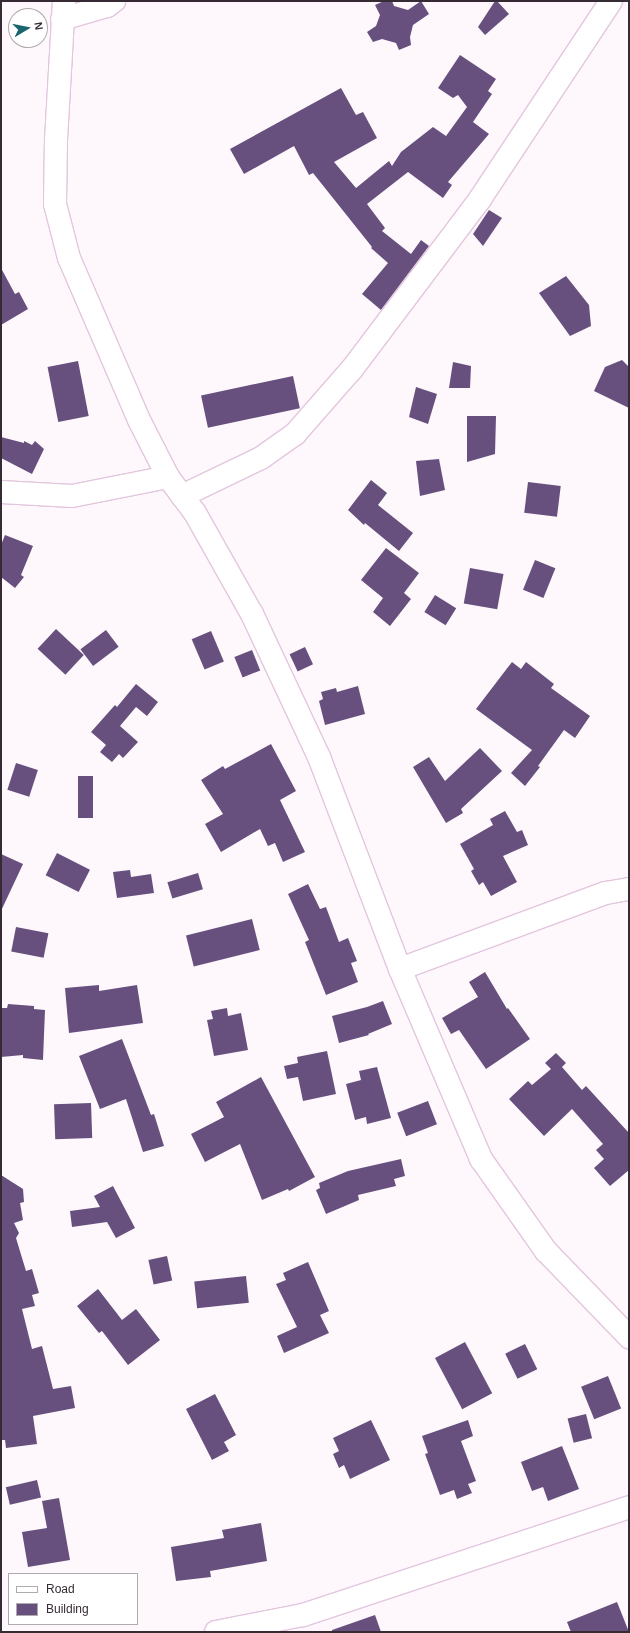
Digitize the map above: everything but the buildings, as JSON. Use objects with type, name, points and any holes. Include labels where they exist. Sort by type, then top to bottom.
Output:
[{"type":"street","points":[[114,1],[107,6],[63,10],[56,140],[55,204],[69,258],[139,420],[168,477],[195,513],[252,614],[316,750],[400,969],[481,1159],[546,1251],[629,1337]]},
{"type":"street","points":[[182,496],[261,458],[295,434],[352,370],[480,199],[611,1]]},
{"type":"street","points":[[1,492],[72,496],[168,477]]},
{"type":"street","points":[[400,969],[606,893],[629,889]]},
{"type":"street","points":[[216,1632],[303,1615],[629,1507]]}]
